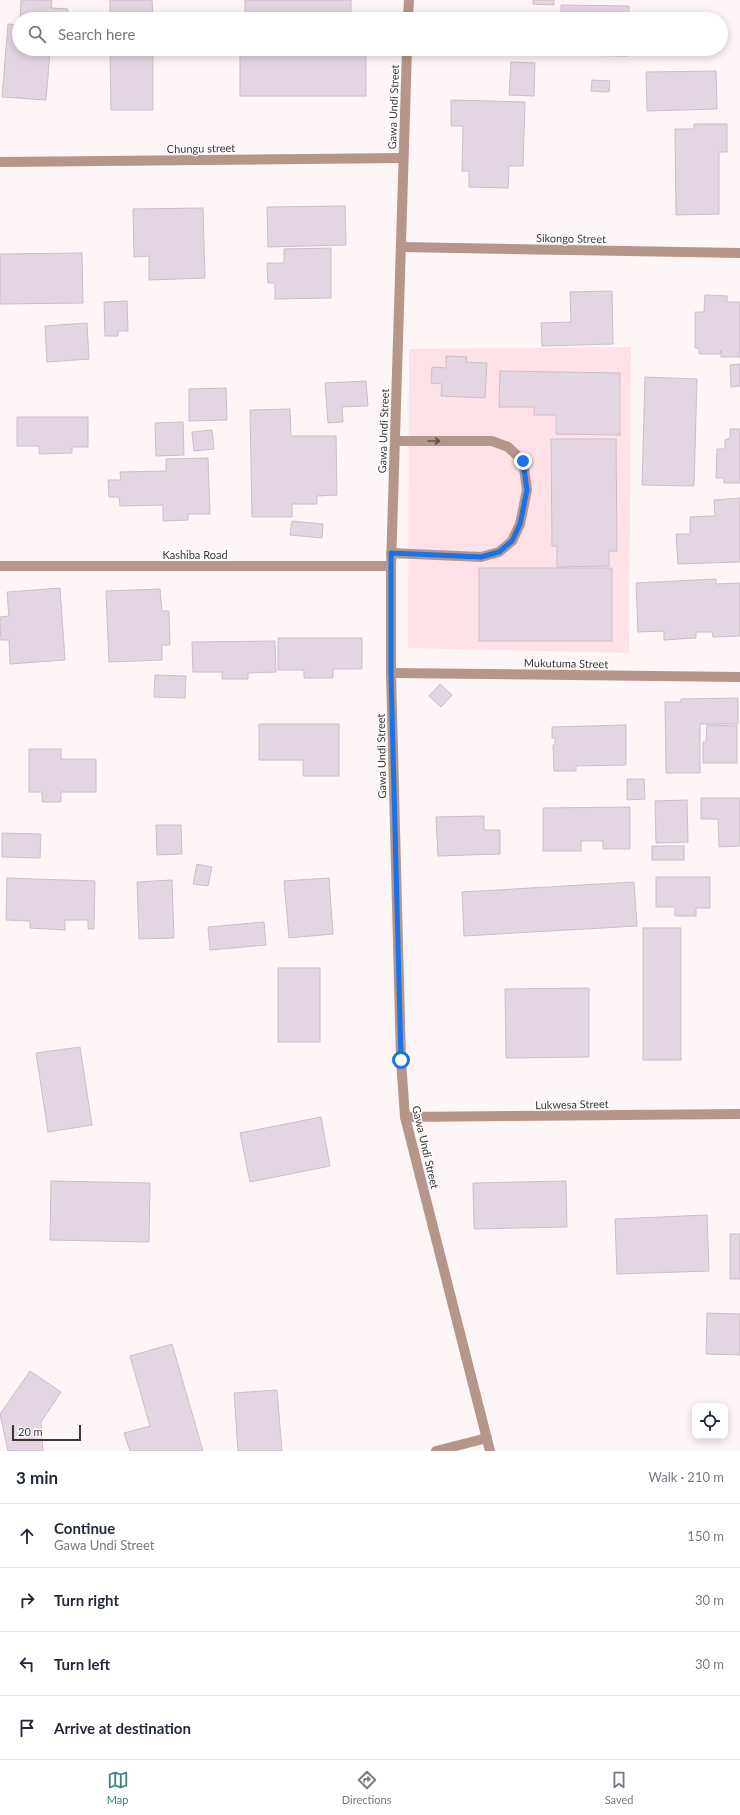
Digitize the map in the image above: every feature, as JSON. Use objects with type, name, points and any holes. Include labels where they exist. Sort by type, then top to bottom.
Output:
[{"type":"street","points":[[408,12],[409,0]]},
{"type":"street","name":"Gawa Undi Street","points":[[407,56],[391,553],[391,673],[401,1060],[405,1117],[490,1451]]},
{"type":"street","name":"Chungu street","points":[[0,162],[403,158]]},
{"type":"street","name":"Sikongo Street","points":[[401,247],[740,253]]},
{"type":"street","points":[[391,553],[481,557],[499,552],[512,541],[520,524],[527,490],[523,461],[508,447],[498,443],[492,441],[395,440]]},
{"type":"street","name":"Kashiba Road","points":[[0,566],[391,566]]},
{"type":"street","name":"Mukutuma Street","points":[[391,673],[740,677]]},
{"type":"street","name":"Lukwesa Street","points":[[405,1117],[740,1114]]},
{"type":"street","points":[[436,1451],[487,1438]]},
{"type":"shaded area","points":[[631,347],[629,653],[408,648],[409,349]]},
{"type":"building","points":[[21,0],[52,0],[51,8],[68,9],[68,12],[20,12]]},
{"type":"building","points":[[110,0],[152,0],[153,12],[110,12]]},
{"type":"building","points":[[245,0],[351,0],[351,12],[245,12]]},
{"type":"building","points":[[533,0],[554,0],[554,5],[533,4]]},
{"type":"building","points":[[561,5],[629,6],[629,12],[561,12]]},
{"type":"building","points":[[8,24],[12,24],[12,56],[50,56],[46,100],[2,97]]},
{"type":"building","points":[[110,56],[153,56],[153,110],[111,110]]},
{"type":"building","points":[[240,56],[366,56],[366,96],[240,96]]},
{"type":"building","points":[[511,62],[535,63],[534,96],[509,95]]},
{"type":"building","points":[[716,71],[717,109],[647,111],[646,72]]},
{"type":"building","points":[[592,80],[610,81],[609,92],[591,91]]},
{"type":"building","points":[[451,100],[525,102],[523,166],[509,166],[508,188],[469,187],[469,171],[462,171],[463,126],[451,126]]},
{"type":"building","points":[[694,124],[727,124],[727,152],[719,152],[719,214],[676,215],[675,129],[694,129]]},
{"type":"building","points":[[345,206],[346,245],[268,247],[267,207]]},
{"type":"building","points":[[203,208],[205,278],[149,280],[149,256],[134,257],[133,209]]},
{"type":"building","points":[[331,248],[331,298],[275,299],[275,283],[268,283],[267,263],[284,263],[284,249]]},
{"type":"building","points":[[82,253],[83,303],[0,304],[0,254]]},
{"type":"building","points":[[612,291],[613,344],[542,346],[541,323],[571,322],[570,292]]},
{"type":"building","points":[[705,295],[727,296],[727,302],[740,302],[740,357],[721,357],[721,350],[720,354],[699,354],[699,348],[695,348],[695,312],[704,312]]},
{"type":"building","points":[[127,301],[128,331],[118,331],[118,336],[105,336],[104,302]]},
{"type":"building","points":[[87,323],[89,359],[47,362],[45,326]]},
{"type":"building","points":[[446,356],[467,357],[466,362],[487,363],[485,398],[441,396],[442,384],[431,383],[432,367],[446,368]]},
{"type":"building","points":[[740,364],[740,386],[731,387],[730,365]]},
{"type":"building","points":[[500,371],[620,373],[620,435],[556,434],[556,415],[534,415],[534,407],[499,407]]},
{"type":"building","points":[[645,377],[697,379],[694,486],[642,485]]},
{"type":"building","points":[[366,381],[368,406],[342,407],[343,422],[328,423],[325,383]]},
{"type":"building","points":[[226,388],[227,420],[189,421],[189,389]]},
{"type":"building","points":[[290,409],[291,436],[336,436],[337,495],[317,496],[317,504],[292,504],[292,517],[252,517],[250,410]]},
{"type":"building","points":[[17,417],[88,417],[88,447],[72,447],[72,453],[39,454],[39,446],[17,446]]},
{"type":"building","points":[[183,422],[184,455],[156,456],[155,423]]},
{"type":"building","points":[[730,429],[740,429],[740,483],[724,483],[724,478],[716,478],[717,449],[725,449],[725,440],[730,438]]},
{"type":"building","points":[[212,430],[214,449],[194,451],[192,432]]},
{"type":"building","points":[[551,439],[616,439],[617,551],[609,551],[609,566],[557,567],[557,546],[552,546]]},
{"type":"building","points":[[208,458],[210,514],[188,514],[188,520],[163,521],[163,505],[120,506],[119,497],[109,497],[108,480],[121,480],[120,472],[166,471],[166,459]]},
{"type":"building","points":[[740,498],[740,562],[678,564],[676,534],[690,534],[690,517],[715,516],[714,500]]},
{"type":"building","points":[[292,521],[323,524],[322,538],[290,535]]},
{"type":"building","points":[[479,568],[612,568],[612,641],[479,641]]},
{"type":"building","points":[[716,579],[716,584],[740,583],[740,636],[713,637],[712,632],[696,632],[696,638],[664,640],[664,631],[638,632],[636,583]]},
{"type":"building","points":[[60,588],[65,660],[10,664],[9,640],[1,640],[0,624],[0,617],[9,616],[7,592]]},
{"type":"building","points":[[160,589],[162,611],[169,611],[170,645],[162,645],[162,660],[109,662],[106,591]]},
{"type":"building","points":[[278,638],[362,638],[362,669],[333,669],[333,678],[304,678],[304,670],[278,670]]},
{"type":"building","points":[[275,641],[276,672],[248,673],[248,679],[222,679],[222,672],[193,672],[192,642]]},
{"type":"building","points":[[155,675],[186,676],[185,698],[154,697]]},
{"type":"building","points":[[440,684],[452,695],[441,707],[429,696]]},
{"type":"building","points":[[738,698],[738,724],[700,724],[700,773],[666,773],[665,702],[681,702],[681,699]]},
{"type":"building","points":[[259,724],[339,724],[339,776],[303,776],[303,760],[259,760]]},
{"type":"building","points":[[626,725],[626,765],[576,766],[576,771],[554,771],[553,745],[555,745],[555,738],[552,738],[552,727]]},
{"type":"building","points":[[707,725],[737,726],[737,763],[703,763],[703,742],[706,742]]},
{"type":"building","points":[[29,749],[61,749],[61,759],[96,759],[96,792],[61,792],[61,802],[42,802],[42,792],[29,792]]},
{"type":"building","points":[[627,779],[644,779],[645,799],[627,800]]},
{"type":"building","points":[[701,798],[740,798],[740,846],[719,847],[718,819],[701,819]]},
{"type":"building","points":[[687,800],[688,842],[656,843],[655,801]]},
{"type":"building","points":[[630,807],[630,849],[603,849],[603,841],[581,841],[581,851],[543,851],[543,808]]},
{"type":"building","points":[[484,816],[484,830],[500,830],[500,854],[438,856],[436,817]]},
{"type":"building","points":[[156,825],[181,825],[182,854],[157,855]]},
{"type":"building","points":[[2,833],[41,834],[40,858],[2,857]]},
{"type":"building","points":[[652,846],[684,846],[684,860],[652,860]]},
{"type":"building","points":[[197,864],[212,867],[208,886],[193,884]]},
{"type":"building","points":[[656,877],[710,877],[710,908],[696,908],[696,916],[675,916],[675,907],[656,907]]},
{"type":"building","points":[[7,878],[95,881],[94,929],[88,929],[88,920],[65,920],[65,930],[30,928],[30,921],[6,920]]},
{"type":"building","points":[[329,878],[333,934],[289,938],[284,881]]},
{"type":"building","points":[[172,880],[174,938],[139,939],[137,882]]},
{"type":"building","points":[[634,882],[637,926],[464,936],[462,892]]},
{"type":"building","points":[[264,922],[266,945],[210,950],[208,927]]},
{"type":"building","points":[[643,928],[681,928],[681,1060],[643,1060]]},
{"type":"building","points":[[278,968],[320,968],[320,1042],[278,1042]]},
{"type":"building","points":[[589,988],[589,1057],[506,1058],[505,989]]},
{"type":"building","points":[[80,1047],[92,1125],[48,1132],[36,1053]]},
{"type":"building","points":[[321,1117],[330,1166],[250,1182],[240,1133]]},
{"type":"building","points":[[51,1181],[150,1183],[149,1242],[50,1240]]},
{"type":"building","points":[[566,1181],[567,1227],[474,1229],[473,1183]]},
{"type":"building","points":[[707,1215],[709,1271],[617,1274],[615,1219]]},
{"type":"building","points":[[730,1234],[740,1234],[740,1279],[730,1279]]},
{"type":"building","points":[[707,1313],[740,1314],[740,1355],[706,1354]]},
{"type":"building","points":[[172,1344],[203,1451],[130,1451],[124,1433],[150,1426],[130,1356]]},
{"type":"building","points":[[30,1371],[61,1392],[41,1422],[43,1451],[8,1451],[0,1414]]},
{"type":"building","points":[[277,1390],[282,1451],[238,1451],[234,1393]]},
{"type":"route","points":[[401,1060],[391,673],[391,553],[481,557],[499,552],[512,541],[520,524],[527,490],[523,461]]}]
